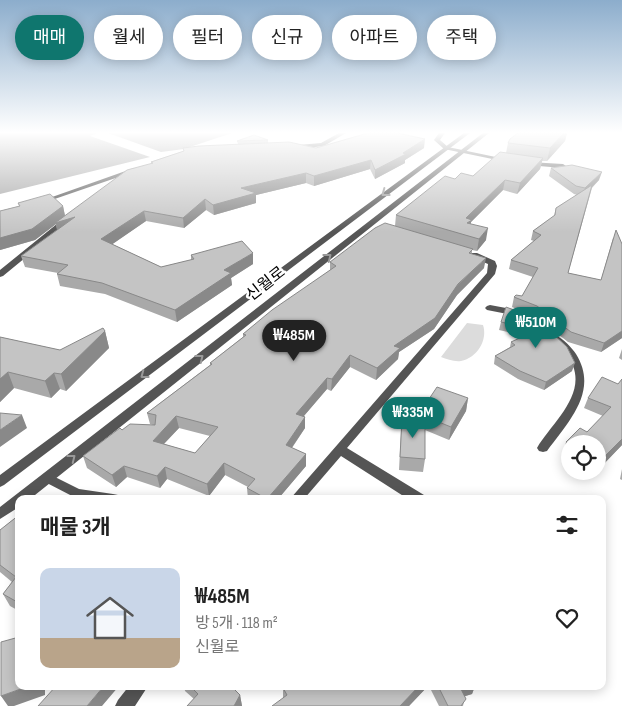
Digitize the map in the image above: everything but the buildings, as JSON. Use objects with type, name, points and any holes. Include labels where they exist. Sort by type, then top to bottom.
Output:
[{"type":"street","name":"신월로","points":[[0,482],[422,166]]},
{"type":"street","name":"신월로","points":[[24,495],[376,226],[445,166]]},
{"type":"street","points":[[34,203],[144,167]]},
{"type":"street","points":[[98,182],[103,186],[103,190]]},
{"type":"street","points":[[0,274],[75,214]]},
{"type":"street","points":[[299,495],[491,274],[492,263],[487,259],[468,253]]},
{"type":"street","points":[[490,308],[510,311],[526,318]]},
{"type":"street","points":[[543,448],[570,410],[582,384],[580,369],[573,356],[566,347],[549,334]]},
{"type":"street","points":[[339,449],[413,495]]},
{"type":"street","points":[[47,478],[78,495]]},
{"type":"street","name":"신월로","points":[[0,514],[15,502]]},
{"type":"street","points":[[124,706],[137,690]]},
{"type":"shaded area","points":[[0,166],[114,166],[0,194]]},
{"type":"shaded area","points":[[467,323],[483,325],[484,337],[480,348],[472,356],[461,361],[453,361],[441,357]]}]
